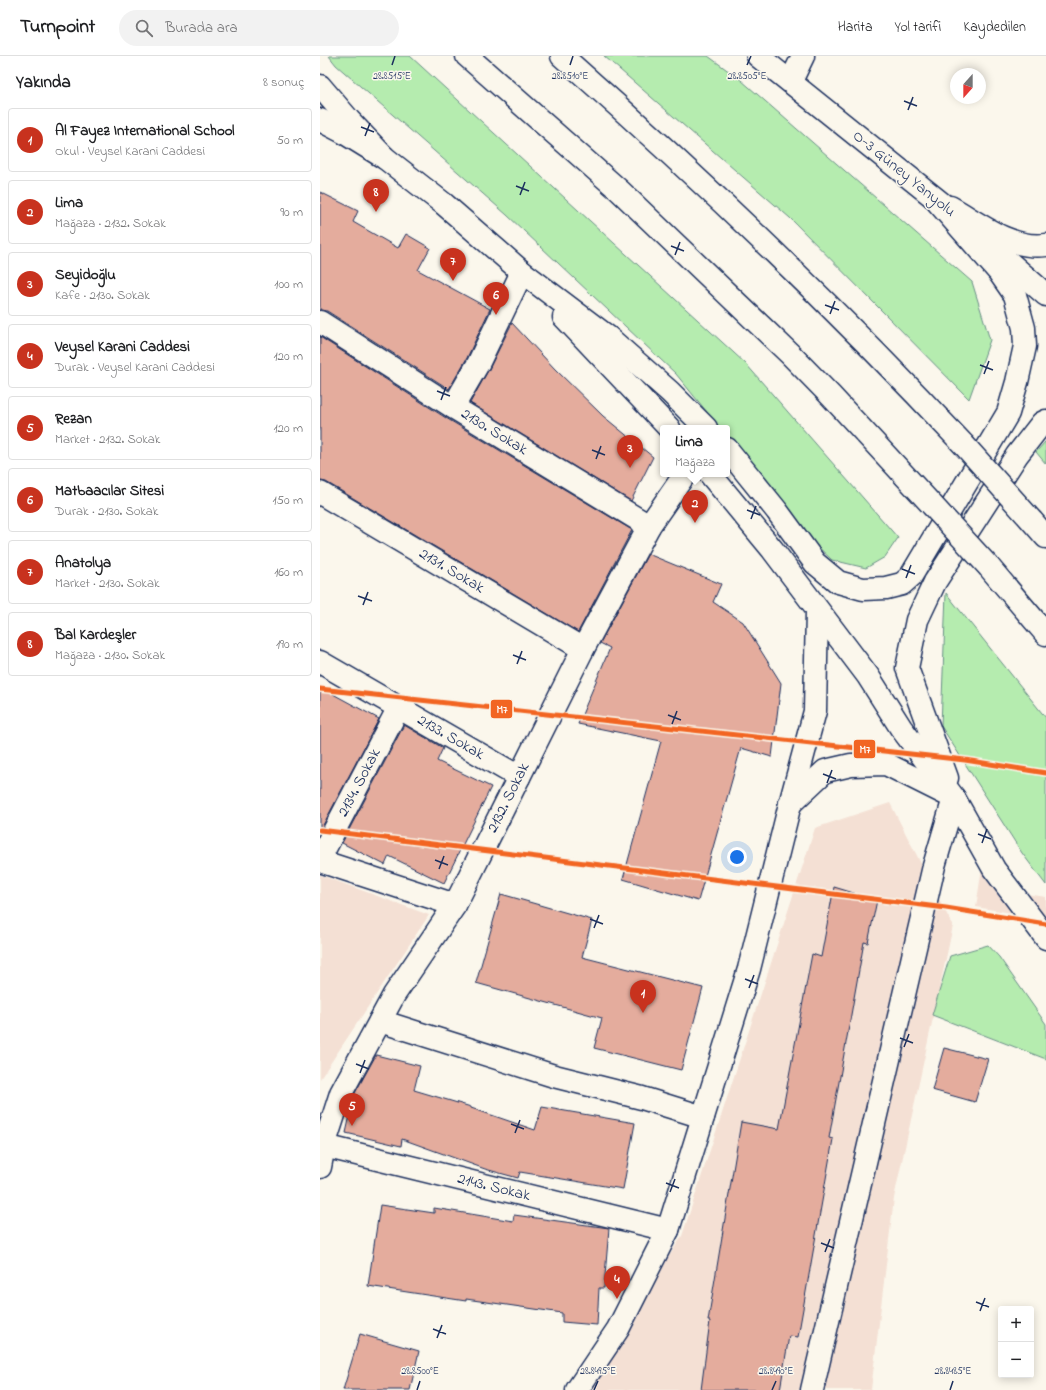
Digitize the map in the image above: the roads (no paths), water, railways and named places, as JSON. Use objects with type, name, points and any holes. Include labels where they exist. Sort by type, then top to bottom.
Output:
[{"type":"main road","points":[[467,56],[620,191],[791,355],[989,566],[1046,634]]},
{"type":"main road","points":[[562,56],[641,125],[739,218],[905,382],[1039,529]]},
{"type":"main road","name":"O-3 Güney Yanyolu","points":[[758,56],[935,198],[1046,295]]},
{"type":"main road","points":[[790,81],[803,56]]},
{"type":"main road","points":[[320,86],[349,120],[385,158]]},
{"type":"main road","points":[[320,120],[385,158],[444,204],[522,272],[608,337],[670,392],[703,425]]},
{"type":"main road","points":[[935,198],[1008,240],[1038,246],[1046,245]]},
{"type":"main road","points":[[730,453],[777,511],[815,563],[838,582],[863,589],[886,588],[902,584],[910,576],[1008,413],[1025,346],[1024,328],[1015,295],[1000,272],[935,198]]},
{"type":"main road","points":[[452,407],[478,364],[522,272]]},
{"type":"main road","points":[[522,272],[666,425]]},
{"type":"main road","name":"2130. Sokak","points":[[320,322],[452,407],[649,526]]},
{"type":"main road","points":[[812,1390],[932,874],[954,798],[907,668],[917,620],[935,582],[1017,455],[1042,423],[1046,421]]},
{"type":"main road","name":"2132. Sokak","points":[[320,1167],[322,1145],[341,1093],[394,995],[455,905],[583,649],[649,526],[682,477]]},
{"type":"main road","points":[[712,477],[772,549],[868,676],[901,728],[954,798],[994,869],[1046,938]]},
{"type":"main road","name":"2131. Sokak","points":[[320,493],[583,649]]},
{"type":"main road","points":[[577,1390],[618,1329],[668,1230],[749,969],[815,711],[817,610]]},
{"type":"main road","name":"2133. Sokak","points":[[320,662],[519,777]]},
{"type":"main road","name":"2134. Sokak","points":[[320,858],[399,707]]},
{"type":"main road","points":[[790,804],[826,771],[858,765],[886,764],[954,798]]},
{"type":"main road","points":[[320,861],[455,905]]},
{"type":"main road","points":[[380,1021],[554,1076],[642,1098],[703,1117]]},
{"type":"main road","name":"2143. Sokak","points":[[322,1145],[668,1230]]},
{"type":"place","name":"Bal Kardeşler","points":[[376,212]]},
{"type":"place","name":"Anatolya","points":[[453,281]]},
{"type":"place","name":"Matbaacılar Sitesi","points":[[496,315]]},
{"type":"place","name":"Seyidoğlu","points":[[630,468]]},
{"type":"place","name":"Lima","points":[[695,523]]},
{"type":"place","name":"Al Fayez International School","points":[[643,1013]]},
{"type":"place","name":"Rezan","points":[[352,1126]]},
{"type":"place","name":"Veysel Karani Caddesi","points":[[617,1299]]}]
